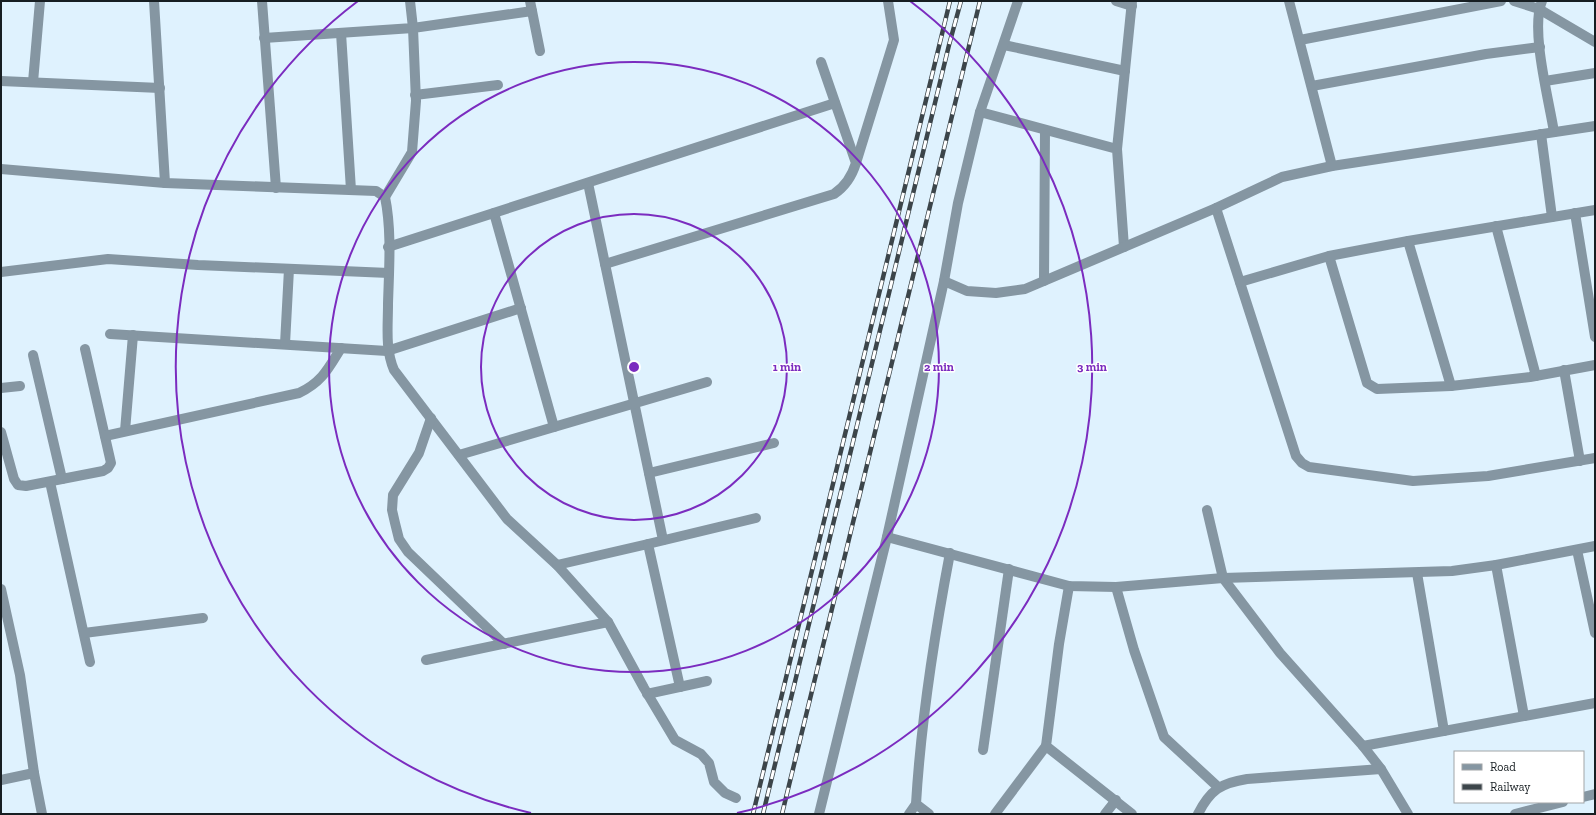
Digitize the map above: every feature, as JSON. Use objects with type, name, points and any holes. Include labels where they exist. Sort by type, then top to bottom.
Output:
[{"type":"street","points":[[33,82],[40,1]]},
{"type":"street","points":[[154,1],[165,183]]},
{"type":"street","points":[[262,1],[276,188]]},
{"type":"street","points":[[410,1],[413,28],[415,95],[412,152],[385,197],[389,273],[387,351],[394,370],[507,519],[557,565],[608,622],[647,694],[675,740],[701,754],[709,763],[714,782],[725,792],[736,798]]},
{"type":"street","points":[[605,264],[834,194],[847,183],[856,163],[894,40],[888,1]]},
{"type":"street","points":[[819,814],[887,537],[944,281],[958,203],[980,112],[1018,1]]},
{"type":"street","points":[[1116,1],[1132,3],[1117,149],[1124,247]]},
{"type":"street","points":[[1289,1],[1332,166]]},
{"type":"street","points":[[1300,40],[1501,1]]},
{"type":"street","points":[[1514,1],[1540,5],[1595,42]]},
{"type":"street","points":[[1540,5],[1540,47],[1554,132]]},
{"type":"street","points":[[264,38],[413,28],[531,6],[540,52]]},
{"type":"street","points":[[341,33],[351,190]]},
{"type":"street","points":[[1004,44],[1125,71]]},
{"type":"street","points":[[1312,86],[1486,54],[1540,47]]},
{"type":"street","points":[[821,62],[856,163]]},
{"type":"street","points":[[1546,81],[1595,73]]},
{"type":"street","points":[[1,81],[160,88]]},
{"type":"street","points":[[415,95],[498,85]]},
{"type":"street","points":[[388,247],[835,103]]},
{"type":"street","points":[[980,112],[1117,149]]},
{"type":"street","points":[[944,281],[967,291],[996,293],[1025,289],[1216,208],[1282,177],[1332,166],[1595,126]]},
{"type":"street","points":[[1044,130],[1044,281]]},
{"type":"street","points":[[1541,134],[1552,217]]},
{"type":"street","points":[[1,169],[165,183],[376,191],[385,197]]},
{"type":"street","points":[[588,183],[663,540]]},
{"type":"street","points":[[1216,208],[1296,456],[1309,468],[1412,481],[1488,476],[1595,458]]},
{"type":"street","points":[[1240,282],[1330,256],[1408,241],[1595,210]]},
{"type":"street","points":[[494,213],[554,427]]},
{"type":"street","points":[[1575,213],[1595,337]]},
{"type":"street","points":[[1496,226],[1536,376]]},
{"type":"street","points":[[1408,241],[1451,386]]},
{"type":"street","points":[[1330,256],[1367,383],[1377,389],[1451,386],[1536,376],[1595,365]]},
{"type":"street","points":[[1,272],[108,259],[389,273]]},
{"type":"street","points":[[285,344],[289,269]]},
{"type":"street","points":[[110,334],[387,351],[521,308]]},
{"type":"street","points":[[125,431],[133,335]]},
{"type":"street","points":[[1,432],[14,479],[18,485],[26,486],[103,472],[108,468],[111,463],[84,348]]},
{"type":"street","points":[[105,436],[299,393],[311,387],[322,377],[341,348]]},
{"type":"street","points":[[33,355],[62,479]]},
{"type":"street","points":[[1564,370],[1580,461]]},
{"type":"street","points":[[459,455],[707,382]]},
{"type":"street","points":[[1,388],[20,386]]},
{"type":"street","points":[[431,418],[419,453],[393,495],[392,510],[399,539],[408,552],[504,644]]},
{"type":"street","points":[[649,473],[774,443]]},
{"type":"street","points":[[50,482],[90,662]]},
{"type":"street","points":[[1207,510],[1223,578],[1280,653],[1362,746],[1380,769],[1408,814]]},
{"type":"street","points":[[557,565],[756,518]]},
{"type":"street","points":[[887,537],[1069,586],[1116,586],[1223,578],[1452,571],[1496,565],[1595,546]]},
{"type":"street","points":[[648,544],[680,687]]},
{"type":"street","points":[[1578,550],[1595,633]]},
{"type":"street","points":[[909,814],[916,804],[919,748],[926,692],[950,553]]},
{"type":"street","points":[[1496,565],[1524,716]]},
{"type":"street","points":[[983,750],[1010,570]]},
{"type":"street","points":[[1418,572],[1444,731]]},
{"type":"street","points":[[995,814],[1046,746],[1058,651],[1069,586]]},
{"type":"street","points":[[1116,586],[1134,650],[1164,737],[1218,787]]},
{"type":"street","points":[[1,589],[20,675],[34,773],[42,814]]},
{"type":"street","points":[[84,633],[203,618]]},
{"type":"street","points":[[426,660],[608,622]]},
{"type":"street","points":[[647,694],[707,681]]},
{"type":"street","points":[[1362,746],[1595,703]]},
{"type":"street","points":[[1046,746],[1132,814]]},
{"type":"street","points":[[1198,814],[1205,801],[1218,787],[1232,781],[1380,769]]},
{"type":"street","points":[[1,780],[34,773]]},
{"type":"street","points":[[1584,797],[1595,794]]},
{"type":"street","points":[[1105,814],[1116,800]]},
{"type":"street","points":[[1515,814],[1560,803]]},
{"type":"street","points":[[916,804],[929,814]]},
{"type":"railway","points":[[753,814],[950,1]]},
{"type":"railway","points":[[763,814],[949,45],[961,1]]},
{"type":"railway","points":[[782,814],[980,1]]}]
